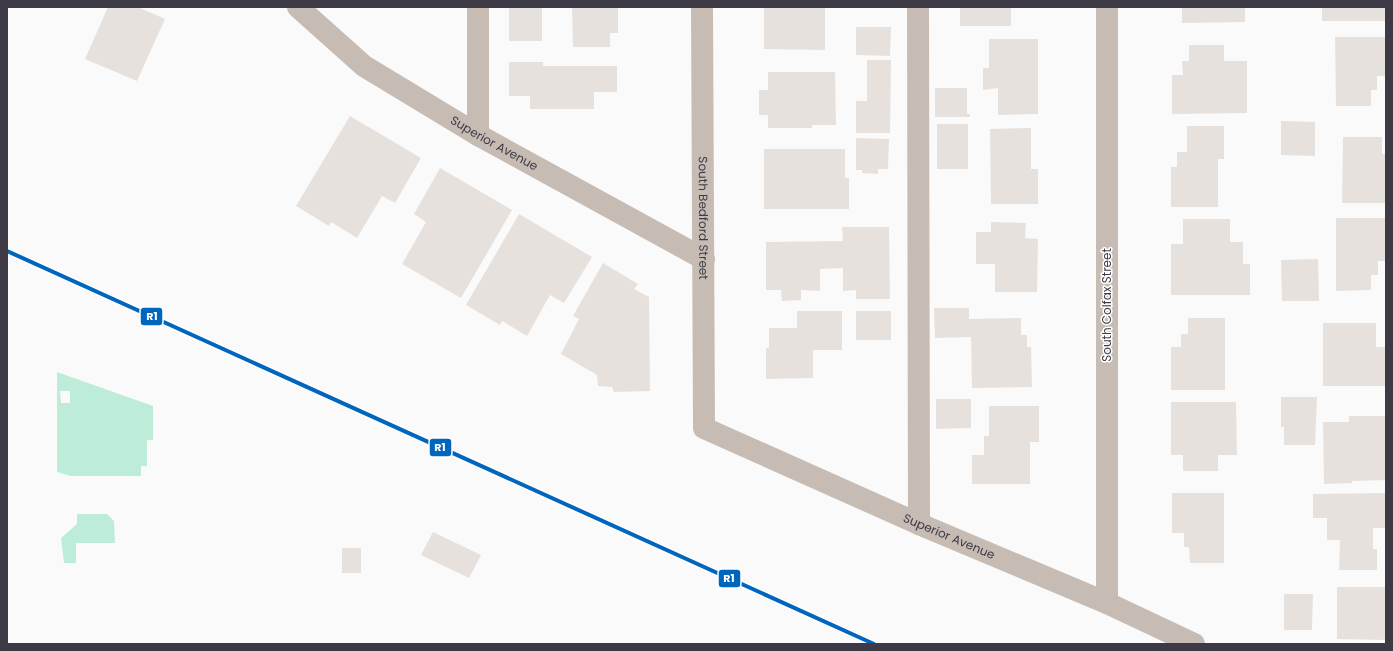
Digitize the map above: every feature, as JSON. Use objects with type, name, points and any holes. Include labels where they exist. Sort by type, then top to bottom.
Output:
[{"type":"street","name":"Superior Avenue","points":[[298,7],[364,66],[478,135],[704,259]]},
{"type":"street","points":[[478,7],[478,135]]},
{"type":"street","name":"South Bedford Street","points":[[702,7],[704,428]]},
{"type":"street","points":[[918,7],[919,524]]},
{"type":"street","name":"South Colfax Street","points":[[1107,7],[1108,603]]},
{"type":"street","name":"Superior Avenue","points":[[704,428],[919,524],[1108,603],[1194,644]]},
{"type":"green space","points":[[57,372],[153,406],[153,440],[147,440],[147,466],[141,466],[141,476],[71,476],[57,472]],"holes":[[[60,391],[70,391],[70,403],[61,403]]]},
{"type":"green space","points":[[77,514],[107,514],[114,521],[115,543],[76,543],[76,563],[64,563],[61,538],[77,524]]},
{"type":"building","points":[[108,7],[138,7],[165,19],[137,81],[85,59]]},
{"type":"building","points":[[509,7],[542,7],[542,41],[509,41]]},
{"type":"building","points":[[572,7],[618,7],[618,33],[610,33],[610,47],[573,47]]},
{"type":"building","points":[[764,7],[825,7],[825,50],[764,49]]},
{"type":"building","points":[[960,7],[1011,7],[1011,26],[960,26]]},
{"type":"building","points":[[1182,7],[1245,7],[1245,22],[1182,23]]},
{"type":"building","points":[[1322,7],[1386,7],[1386,21],[1322,21]]},
{"type":"building","points":[[856,27],[891,27],[890,56],[856,55]]},
{"type":"building","points":[[1335,37],[1386,37],[1386,76],[1377,76],[1377,90],[1371,90],[1371,106],[1336,106]]},
{"type":"building","points":[[989,39],[1038,39],[1038,114],[998,115],[998,88],[983,90],[983,68],[989,68]]},
{"type":"building","points":[[1189,45],[1224,45],[1224,61],[1247,61],[1247,113],[1172,114],[1172,75],[1183,75],[1182,61],[1189,61]]},
{"type":"building","points":[[867,60],[891,60],[890,133],[856,133],[856,101],[867,101]]},
{"type":"building","points":[[509,62],[543,62],[543,66],[617,66],[617,92],[594,92],[594,109],[530,109],[530,96],[509,96]]},
{"type":"building","points":[[768,72],[835,72],[836,125],[812,125],[812,128],[768,128],[768,115],[759,115],[759,90],[768,90]]},
{"type":"building","points":[[935,88],[967,88],[967,114],[970,114],[970,117],[935,117]]},
{"type":"building","points":[[350,116],[421,158],[395,203],[382,196],[357,238],[331,222],[329,226],[296,206]]},
{"type":"building","points":[[1281,121],[1315,122],[1315,156],[1281,155]]},
{"type":"building","points":[[937,124],[968,124],[968,169],[937,169]]},
{"type":"building","points":[[1187,126],[1224,126],[1224,159],[1218,159],[1218,207],[1171,207],[1171,167],[1177,167],[1177,152],[1187,152]]},
{"type":"building","points":[[1031,128],[1031,169],[1038,169],[1038,204],[991,204],[990,129]]},
{"type":"building","points":[[1343,137],[1382,137],[1382,154],[1386,154],[1386,203],[1342,203]]},
{"type":"building","points":[[856,138],[889,139],[888,169],[878,169],[878,174],[862,173],[862,170],[856,170]]},
{"type":"building","points":[[764,149],[845,149],[845,178],[849,178],[849,209],[764,209]]},
{"type":"building","points":[[440,168],[512,210],[461,298],[402,264],[426,222],[414,214]]},
{"type":"building","points":[[519,214],[592,257],[564,303],[550,295],[527,336],[502,321],[500,325],[466,305]]},
{"type":"building","points":[[1336,218],[1386,218],[1386,261],[1378,261],[1378,275],[1371,275],[1371,290],[1336,291]]},
{"type":"building","points":[[1183,219],[1230,219],[1230,242],[1243,242],[1243,264],[1250,264],[1250,295],[1171,295],[1171,244],[1183,244]]},
{"type":"building","points":[[991,222],[1026,223],[1025,238],[1038,239],[1037,292],[995,292],[995,264],[976,264],[976,232],[991,232]]},
{"type":"building","points":[[842,227],[889,227],[890,299],[856,299],[856,290],[843,291],[843,268],[820,269],[820,291],[801,290],[801,300],[782,301],[781,290],[766,290],[766,242],[843,241]]},
{"type":"building","points":[[1318,259],[1319,301],[1282,301],[1281,260]]},
{"type":"building","points":[[603,263],[638,284],[634,289],[649,297],[650,391],[614,392],[612,387],[598,386],[597,375],[561,354],[579,319],[573,316]]},
{"type":"building","points":[[934,308],[969,308],[969,319],[1021,318],[1021,335],[1027,335],[1027,347],[1031,347],[1032,387],[972,388],[971,337],[935,338]]},
{"type":"building","points":[[797,311],[842,311],[842,350],[813,350],[813,378],[766,379],[766,348],[769,348],[769,328],[797,328]]},
{"type":"building","points":[[856,311],[891,311],[891,340],[856,340]]},
{"type":"building","points":[[1188,318],[1225,318],[1225,390],[1171,390],[1171,347],[1181,347],[1181,334],[1188,334]]},
{"type":"building","points":[[1323,323],[1376,323],[1376,347],[1386,347],[1386,386],[1323,386]]},
{"type":"building","points":[[1281,397],[1317,397],[1315,445],[1284,445],[1284,427],[1281,427]]},
{"type":"building","points":[[936,399],[971,399],[971,428],[936,429]]},
{"type":"building","points":[[1171,402],[1236,402],[1237,455],[1218,455],[1218,471],[1183,471],[1183,455],[1171,455]]},
{"type":"building","points":[[989,406],[1039,406],[1039,442],[1030,442],[1030,484],[972,484],[972,455],[984,455],[984,436],[989,436]]},
{"type":"building","points":[[1349,416],[1386,416],[1386,480],[1324,484],[1323,422],[1349,422]]},
{"type":"building","points":[[1172,493],[1224,493],[1224,563],[1190,563],[1189,547],[1184,547],[1184,533],[1172,533]]},
{"type":"building","points":[[1386,493],[1386,528],[1373,528],[1373,549],[1377,549],[1377,570],[1339,570],[1340,540],[1327,540],[1327,518],[1313,518],[1313,494]]},
{"type":"building","points":[[433,532],[481,555],[469,578],[421,555]]},
{"type":"building","points":[[342,548],[361,548],[361,573],[342,573]]},
{"type":"building","points":[[1337,587],[1386,587],[1386,640],[1337,639]]},
{"type":"building","points":[[1284,594],[1313,594],[1312,630],[1284,630]]},
{"type":"transit line","name":"R1","points":[[7,251],[874,644]]}]
